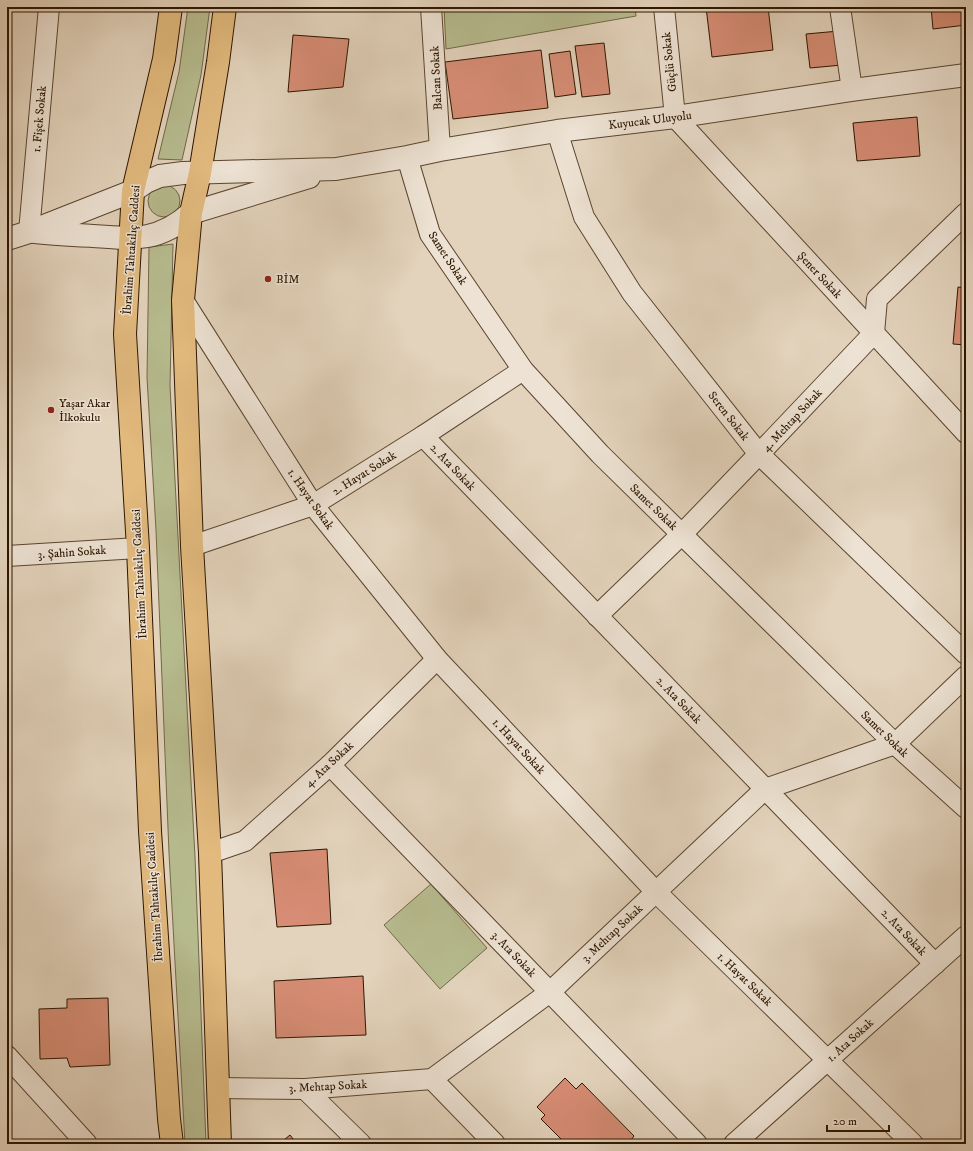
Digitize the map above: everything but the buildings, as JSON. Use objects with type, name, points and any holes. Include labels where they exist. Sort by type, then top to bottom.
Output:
[{"type":"main road","name":"İbrahim Tahtakılıç Caddesi","points":[[171,7],[164,60],[133,191],[126,334],[138,548],[150,831],[168,1119],[172,1144]]},
{"type":"main road","points":[[220,1144],[210,853],[192,546],[183,300],[191,213],[200,173],[218,62],[225,7]]},
{"type":"street","name":"1. Fişek Sokak","points":[[29,232],[49,7]]},
{"type":"street","name":"Balcan Sokak","points":[[431,7],[440,150]]},
{"type":"street","name":"Güçlü Sokak","points":[[664,7],[675,117]]},
{"type":"street","points":[[840,7],[852,90]]},
{"type":"street","name":"Kuyucak Uluyolu","points":[[336,169],[557,131],[675,117],[852,90],[966,75]]},
{"type":"street","name":"Şener Sokak","points":[[675,117],[965,431]]},
{"type":"street","name":"Seren Sokak","points":[[557,131],[584,217],[632,293],[760,454],[966,654]]},
{"type":"street","name":"Samet Sokak","points":[[407,157],[430,234],[523,370],[600,454],[894,744],[966,808]]},
{"type":"street","points":[[29,232],[131,239],[150,237],[168,230],[180,223],[191,213],[336,169]]},
{"type":"street","points":[[7,239],[29,232],[133,191],[146,182],[160,176],[183,173],[336,169]]},
{"type":"street","points":[[874,333],[878,299],[966,213]]},
{"type":"street","name":"1. Hayat Sokak","points":[[183,300],[312,505],[437,659],[656,892],[913,1144]]},
{"type":"street","name":"4. Mehtap Sokak","points":[[597,616],[682,534],[874,333]]},
{"type":"street","name":"2. Hayat Sokak","points":[[192,546],[312,505],[423,436],[523,370]]},
{"type":"street","name":"2. Ata Sokak","points":[[423,436],[935,964]]},
{"type":"street","name":"3. Şahin Sokak","points":[[7,556],[138,548]]},
{"type":"street","name":"4. Ata Sokak","points":[[210,853],[245,841],[330,765],[437,659]]},
{"type":"street","name":"3. Mehtap Sokak","points":[[218,1088],[304,1089],[432,1079],[550,992],[765,789],[894,744],[966,676]]},
{"type":"street","name":"3. Ata Sokak","points":[[330,765],[697,1144]]},
{"type":"street","name":"1. Ata Sokak","points":[[734,1144],[966,936]]},
{"type":"street","points":[[7,1056],[87,1144]]},
{"type":"street","points":[[432,1079],[495,1144]]},
{"type":"street","points":[[304,1089],[361,1144]]},
{"type":"green space","points":[[188,7],[210,7],[201,75],[182,160],[158,159],[179,72]]},
{"type":"green space","points":[[444,7],[635,7],[636,16],[446,49]]},
{"type":"green space","points":[[164,185],[170,186],[177,192],[180,201],[179,207],[173,214],[164,217],[158,216],[151,210],[148,201],[149,195],[155,188]]},
{"type":"green space","points":[[173,244],[170,386],[195,857],[206,1144],[185,1144],[169,853],[156,530],[147,378],[149,247]]},
{"type":"green space","points":[[431,884],[487,948],[440,989],[384,925]]},
{"type":"place","name":"BİM","points":[[268,279]]},
{"type":"place","name":"Yaşar Akar İlkokulu","points":[[51,410]]}]
